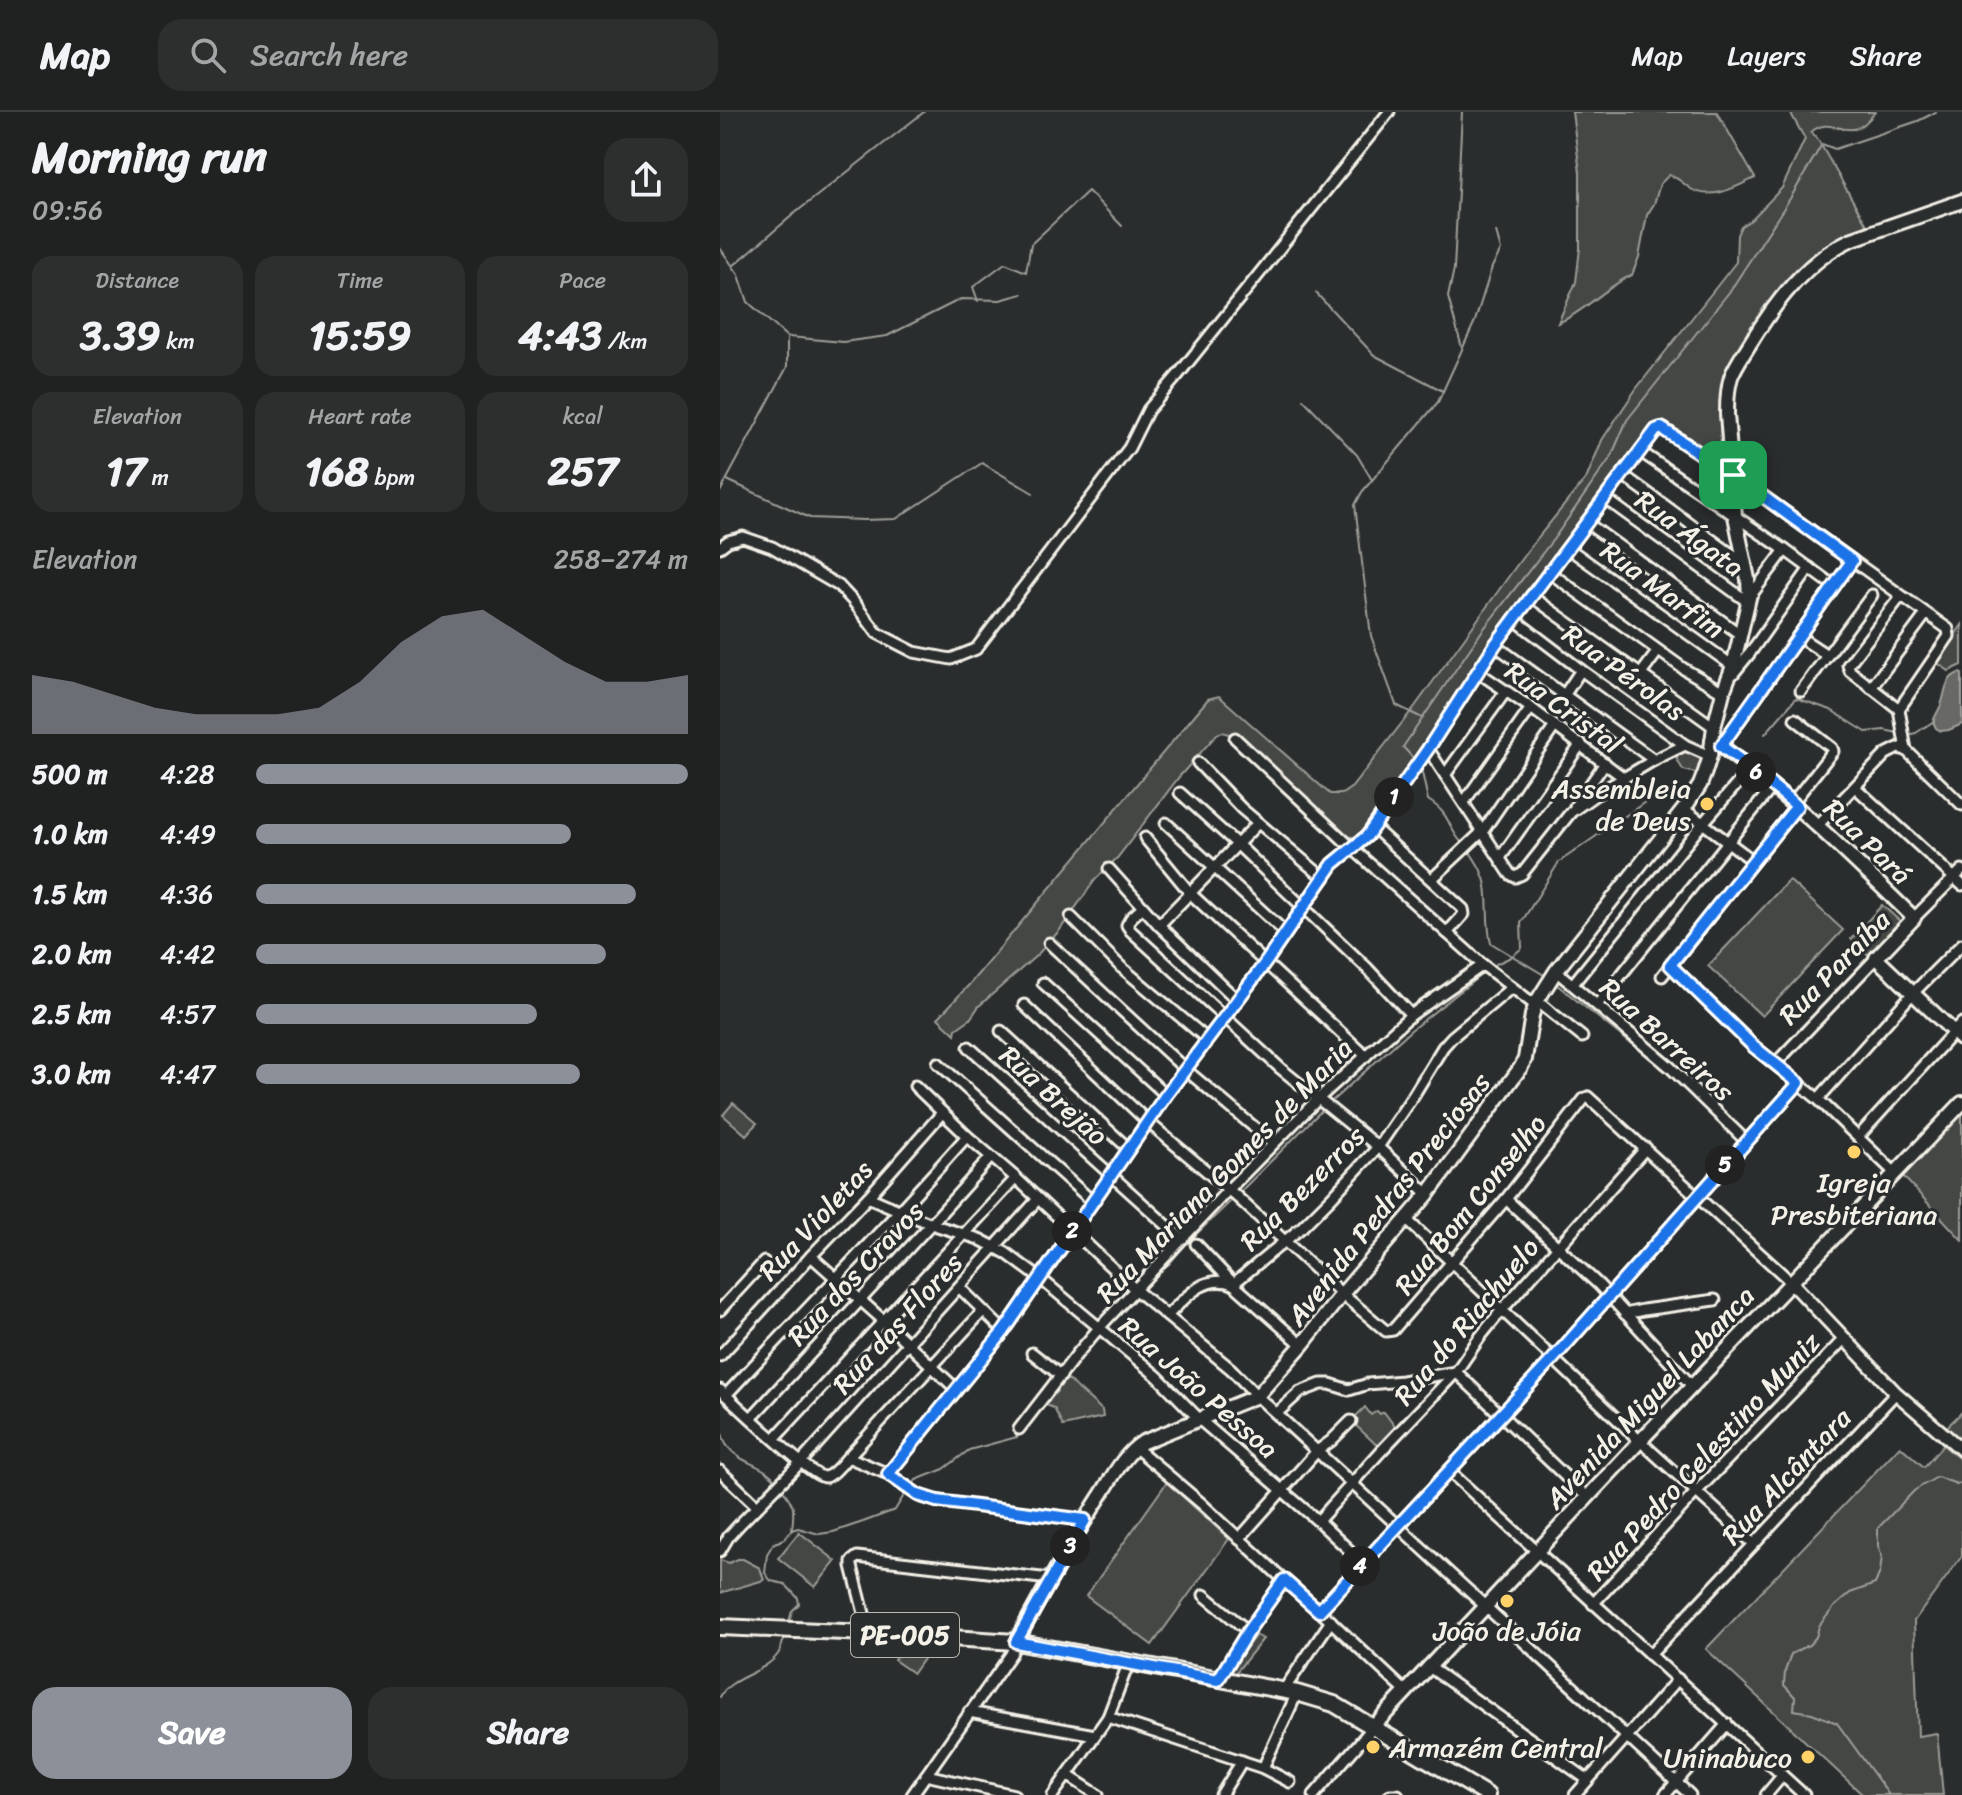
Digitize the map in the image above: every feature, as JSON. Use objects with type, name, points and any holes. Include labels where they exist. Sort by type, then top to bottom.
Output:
[{"type":"main road","name":"Avenida Pedras Preciosas","points":[[1257,1396],[1428,1194],[1521,1067],[1536,1003],[1556,971],[1700,785],[1716,743],[1714,727],[1733,666],[1748,600],[1745,564],[1735,516],[1727,414],[1732,376],[1761,327],[1792,286],[1833,248],[1962,201]]},
{"type":"main road","name":"Rua Pará","points":[[1716,743],[1795,804],[1914,918]]},
{"type":"main road","name":"Rua Paraíba","points":[[1876,958],[1914,918]]},
{"type":"main road","points":[[1876,958],[1959,1032]]},
{"type":"main road","name":"Avenida Miguel Labanca","points":[[1374,1726],[1962,1103]]},
{"type":"main road","points":[[1016,1642],[1085,1520],[1129,1452],[1143,1442],[1257,1396]]},
{"type":"main road","name":"PE-005","points":[[720,1627],[1016,1642],[1290,1692],[1326,1700],[1487,1795]]},
{"type":"street","points":[[720,547],[743,537],[772,547],[839,586],[877,633],[914,652],[951,659],[976,649],[1129,448],[1148,410],[1389,112]]},
{"type":"street","points":[[888,1474],[1004,1331],[1166,1095],[1340,857],[1367,836],[1495,645],[1656,430],[1664,429],[1733,475],[1948,629],[1949,636],[1899,709]]},
{"type":"street","points":[[1641,452],[1834,586]]},
{"type":"street","points":[[1623,475],[1745,564]]},
{"type":"street","name":"Rua Ágata","points":[[1606,499],[1748,600]]},
{"type":"street","points":[[1587,523],[1741,635]]},
{"type":"street","name":"Rua Marfim","points":[[1568,548],[1733,666]]},
{"type":"street","points":[[1748,600],[1785,550]]},
{"type":"street","points":[[1716,743],[1852,561]]},
{"type":"street","points":[[1549,572],[1704,682],[1726,686],[1810,568]]},
{"type":"street","points":[[1801,691],[1872,595]]},
{"type":"street","points":[[1531,596],[1714,727]]},
{"type":"street","points":[[1901,596],[1848,665],[1850,671],[1899,709],[1906,750]]},
{"type":"street","points":[[1871,688],[1926,614]]},
{"type":"street","name":"Rua Pérolas","points":[[1514,619],[1685,745],[1710,756]]},
{"type":"street","points":[[1798,636],[1827,655]]},
{"type":"street","points":[[1495,645],[1654,760]]},
{"type":"street","points":[[1641,674],[1658,651]]},
{"type":"street","points":[[1565,694],[1581,670]]},
{"type":"street","name":"Rua Cristal","points":[[1478,672],[1624,778]]},
{"type":"street","points":[[1445,775],[1506,691]]},
{"type":"street","points":[[1464,802],[1531,708]]},
{"type":"street","points":[[1662,976],[1833,751],[1795,719]]},
{"type":"street","points":[[1432,879],[1483,831],[1555,726]]},
{"type":"street","points":[[1235,738],[1483,965],[1582,1037]]},
{"type":"street","points":[[1500,858],[1581,744]]},
{"type":"street","points":[[1571,812],[1654,760],[1685,745]]},
{"type":"street","points":[[1818,825],[1886,754],[1898,748],[1906,750],[1962,805]]},
{"type":"street","points":[[1428,749],[1510,874],[1519,876],[1571,812],[1605,763]]},
{"type":"street","points":[[1198,763],[1242,809],[1324,878]]},
{"type":"street","points":[[1573,984],[1751,768]]},
{"type":"street","points":[[1597,1005],[1773,786]]},
{"type":"street","points":[[1855,787],[1959,878]]},
{"type":"street","points":[[1180,793],[1378,979],[1411,1015]]},
{"type":"street","points":[[1684,809],[1752,860]]},
{"type":"street","points":[[1166,823],[1286,933]]},
{"type":"street","points":[[1159,925],[1258,823]]},
{"type":"street","points":[[1373,827],[1464,910],[1447,933]]},
{"type":"street","points":[[1145,838],[1191,894],[1366,1056]]},
{"type":"street","points":[[1109,869],[1142,908],[1237,1000]]},
{"type":"street","name":"Rua Paraíba","points":[[1914,918],[1959,878]]},
{"type":"street","points":[[1142,908],[1127,925],[1131,931],[1272,1060],[1378,1147],[1428,1194]]},
{"type":"street","points":[[1071,917],[1145,988],[1207,1039]]},
{"type":"street","points":[[1049,943],[1186,1070],[1273,1143]]},
{"type":"street","points":[[1818,1099],[1913,993],[1962,944]]},
{"type":"street","name":"Rua Paraíba","points":[[1776,1063],[1876,958]]},
{"type":"street","name":"Rua Mariana Gomes de Maria","points":[[1019,1429],[1077,1354],[1140,1293],[1182,1239],[1273,1143],[1411,1015],[1483,965]]},
{"type":"street","points":[[1670,965],[1753,1046],[1818,1099],[1895,1173]]},
{"type":"street","name":"Rua Barreiros","points":[[1556,971],[1670,1067],[1746,1141]]},
{"type":"street","points":[[1043,983],[1166,1095]]},
{"type":"street","name":"Rua Bezerros","points":[[1167,1316],[1206,1283],[1232,1282],[1285,1241],[1331,1198],[1378,1147],[1443,1047],[1511,988]]},
{"type":"street","points":[[1024,1005],[1148,1122],[1342,1294]]},
{"type":"street","points":[[1001,1031],[1129,1149]]},
{"type":"street","points":[[1858,1137],[1959,1032]]},
{"type":"street","name":"Rua Brejão","points":[[969,1047],[1182,1239]]},
{"type":"street","points":[[938,1063],[1093,1202]]},
{"type":"street","points":[[1319,1611],[1553,1359],[1799,1083]]},
{"type":"street","points":[[915,1086],[1140,1293],[1231,1369],[1690,1795]]},
{"type":"street","name":"Rua Bom Conselho","points":[[1342,1294],[1386,1331],[1393,1330],[1506,1199],[1584,1099],[1590,1097],[1646,1148]]},
{"type":"street","name":"Rua Violetas","points":[[720,1356],[942,1113]]},
{"type":"street","points":[[967,1136],[902,1211],[723,1393],[818,1476],[830,1475],[983,1311]]},
{"type":"street","points":[[1646,1148],[1791,1282],[1896,1393],[1962,1450]]},
{"type":"street","name":"Rua do Riachuelo","points":[[1318,1521],[1456,1372],[1501,1311],[1646,1148]]},
{"type":"street","name":"Rua dos Cravos","points":[[751,1418],[991,1157]]},
{"type":"street","points":[[774,1439],[1016,1178]]},
{"type":"street","name":"Rua João Pessoa","points":[[868,1197],[1006,1253],[1157,1376],[1199,1419],[1363,1563]]},
{"type":"street","name":"Rua das Flores","points":[[758,1507],[1038,1199]]},
{"type":"street","points":[[1506,1199],[1609,1296],[1692,1386]]},
{"type":"street","points":[[1406,1219],[1640,1441],[1754,1544]]},
{"type":"street","points":[[1196,1244],[1232,1282],[1302,1345]]},
{"type":"street","points":[[811,1256],[956,1389]]},
{"type":"street","points":[[720,1310],[764,1262]]},
{"type":"street","points":[[959,1287],[1004,1331]]},
{"type":"street","points":[[1625,1314],[1715,1300]]},
{"type":"street","name":"Rua Pedro Celestino Muniz","points":[[1593,1604],[1844,1339]]},
{"type":"street","points":[[1032,1353],[1061,1376]]},
{"type":"street","points":[[1277,1413],[1300,1392],[1321,1384],[1349,1390],[1368,1384],[1456,1372],[1587,1497]]},
{"type":"street","name":"Rua Alcântara","points":[[1650,1655],[1896,1393]]},
{"type":"street","points":[[1239,1539],[1317,1451],[1351,1421]]},
{"type":"street","points":[[1135,1447],[1202,1504],[1405,1691]]},
{"type":"street","points":[[848,1457],[888,1474],[908,1489],[937,1501],[1085,1520]]},
{"type":"street","points":[[720,1471],[758,1507],[729,1536],[720,1551]]},
{"type":"street","points":[[1449,1471],[1804,1795]]},
{"type":"street","points":[[720,1527],[729,1536]]},
{"type":"street","points":[[869,1633],[852,1566],[852,1561],[857,1557],[1050,1579]]},
{"type":"street","points":[[1218,1680],[1284,1580]]},
{"type":"street","points":[[1204,1595],[1248,1631]]},
{"type":"street","points":[[1263,1768],[1290,1692],[1331,1621]]},
{"type":"street","points":[[912,1795],[1011,1654],[1016,1642]]},
{"type":"street","points":[[1053,1795],[1108,1717],[1129,1662]]},
{"type":"street","points":[[1428,1666],[1588,1780]]},
{"type":"street","points":[[1575,1795],[1678,1679]]},
{"type":"street","points":[[969,1712],[1095,1735]]},
{"type":"street","points":[[1108,1717],[1263,1768],[1290,1782]]},
{"type":"street","points":[[1665,1795],[1727,1724]]},
{"type":"street","points":[[1314,1795],[1374,1726]]},
{"type":"street","points":[[1221,1795],[1242,1761]]},
{"type":"street","points":[[926,1775],[1014,1795]]},
{"type":"street","points":[[1067,1775],[1098,1795]]},
{"type":"street","points":[[1766,1795],[1782,1776]]},
{"type":"street","points":[[1390,1795],[1398,1795]]},
{"type":"shaded area","points":[[1572,112],[1717,112],[1755,178],[1724,191],[1707,194],[1691,189],[1669,175],[1660,184],[1647,215],[1639,257],[1632,275],[1558,323],[1576,282],[1580,248],[1580,172]]},
{"type":"shaded area","points":[[1790,112],[1875,112],[1857,128],[1827,126],[1811,132],[1868,227],[1833,241],[1814,255],[1782,289],[1738,352],[1723,388],[1721,425],[1725,462],[1665,423],[1655,425],[1494,639],[1433,735],[1359,838],[1346,836],[1239,737],[1222,732],[1217,734],[1179,777],[1118,857],[1095,880],[1059,931],[1037,955],[979,1006],[970,1019],[956,1029],[955,1034],[938,1018],[1208,699],[1219,696],[1330,794],[1342,794],[1352,787],[1416,705],[1527,551],[1587,477],[1602,440],[1636,389],[1736,262],[1737,235],[1741,226],[1782,188],[1805,139]]},
{"type":"shaded area","points":[[1962,625],[1962,665],[1949,671],[1936,662]]},
{"type":"shaded area","points":[[1962,674],[1962,724],[1941,731],[1933,722],[1949,681]]},
{"type":"shaded area","points":[[1685,745],[1710,756],[1704,775],[1683,770],[1672,751]]},
{"type":"shaded area","points":[[1789,880],[1843,930],[1762,1016],[1708,966]]},
{"type":"shaded area","points":[[1882,905],[1903,924],[1872,958],[1851,939]]},
{"type":"shaded area","points":[[733,1103],[757,1123],[746,1135],[723,1115]]},
{"type":"shaded area","points":[[1962,1110],[1962,1240],[1901,1174]]},
{"type":"shaded area","points":[[1063,1375],[1102,1410],[1103,1417],[1063,1426],[1054,1408],[1043,1404]]},
{"type":"shaded area","points":[[1365,1407],[1371,1415],[1377,1411],[1380,1414],[1384,1412],[1399,1432],[1382,1450],[1351,1421]]},
{"type":"shaded area","points":[[1962,1412],[1962,1442],[1946,1428]]},
{"type":"shaded area","points":[[1943,1445],[1962,1461],[1962,1556],[1914,1621],[1918,1736],[1937,1733],[1943,1795],[1863,1795],[1706,1649],[1900,1446],[1924,1467]]},
{"type":"shaded area","points":[[1167,1482],[1229,1539],[1152,1645],[1086,1596]]},
{"type":"shaded area","points":[[799,1532],[836,1561],[815,1587],[778,1558]]},
{"type":"shaded area","points":[[738,1559],[760,1568],[764,1580],[720,1593],[720,1560],[729,1563]]},
{"type":"shaded area","points":[[1256,1635],[1263,1639],[1237,1671],[1236,1677],[1229,1674],[1229,1670]]},
{"type":"shaded area","points":[[905,1644],[925,1656],[913,1673],[894,1660]]},
{"type":"waterway","points":[[733,266],[924,112]]},
{"type":"waterway","points":[[1462,112],[1454,269],[1448,297],[1462,348]]},
{"type":"waterway","points":[[1414,759],[1403,747],[1482,631],[1555,537],[1611,457],[1627,420],[1730,291],[1822,144],[1835,149],[1936,112]]},
{"type":"waterway","points":[[978,301],[973,287],[1005,263],[1026,272],[1031,244],[1088,191],[1122,226]]},
{"type":"waterway","points":[[1422,718],[1396,705],[1371,636],[1355,505],[1362,492],[1438,402],[1475,321],[1492,267],[1501,250],[1496,232]]},
{"type":"waterway","points":[[720,248],[739,275],[748,302],[787,337],[787,367],[720,492]]},
{"type":"waterway","points":[[1316,293],[1374,355],[1443,391]]},
{"type":"waterway","points":[[789,337],[843,342],[887,336],[961,299],[1000,300],[1022,294]]},
{"type":"waterway","points":[[1303,399],[1357,455],[1372,480]]},
{"type":"waterway","points":[[727,480],[810,518],[896,519],[982,463],[1033,493]]},
{"type":"waterway","points":[[1765,734],[1796,698],[1831,710],[1866,732],[1884,730],[1898,733]]},
{"type":"waterway","points":[[1908,735],[1934,721]]},
{"type":"waterway","points":[[1421,768],[1428,800],[1441,810],[1462,843]]},
{"type":"waterway","points":[[1496,964],[1522,948],[1521,923],[1559,862],[1648,800]]},
{"type":"waterway","points":[[1470,852],[1485,881],[1491,943],[1544,975]]},
{"type":"waterway","points":[[1332,1101],[1411,1030],[1481,975]]},
{"type":"waterway","points":[[1556,984],[1630,1043]]},
{"type":"waterway","points":[[1240,1192],[1323,1109]]},
{"type":"waterway","points":[[1154,1276],[1232,1200]]},
{"type":"waterway","points":[[1106,1330],[1136,1295]]},
{"type":"waterway","points":[[1084,1353],[1102,1335]]},
{"type":"waterway","points":[[720,1428],[733,1453],[767,1472],[777,1482]]},
{"type":"waterway","points":[[911,1487],[916,1480],[944,1469],[969,1450],[1017,1437],[1021,1433]]},
{"type":"waterway","points":[[1889,1795],[1837,1723],[1794,1710],[1795,1697],[1784,1685],[1785,1671],[1791,1654],[1809,1645],[1834,1607],[1850,1593],[1875,1584],[1882,1556],[1878,1546],[1878,1528],[1915,1490],[1937,1477],[1962,1483]]},
{"type":"waterway","points":[[781,1487],[792,1506],[792,1529]]},
{"type":"waterway","points":[[788,1625],[792,1611],[799,1604],[798,1598],[785,1584],[771,1581],[765,1573],[767,1554],[773,1544],[798,1528],[819,1534],[833,1532],[895,1510],[906,1492]]},
{"type":"waterway","points":[[720,1697],[731,1685],[772,1661],[785,1635]]},
{"type":"place","name":"Assembleia de Deus","points":[[1707,804]]},
{"type":"place","name":"Igreja Presbiteriana","points":[[1854,1152]]},
{"type":"place","name":"João de Jóia","points":[[1507,1601]]},
{"type":"place","name":"Armazém Central","points":[[1373,1747]]},
{"type":"place","name":"Uninabuco","points":[[1808,1757]]},
{"type":"route","points":[[1664,429],[1733,475],[1852,561],[1721,746],[1797,806],[1670,965],[1753,1046],[1799,1083],[1553,1359],[1319,1611],[1284,1580],[1218,1680],[1016,1642],[1085,1520],[937,1501],[918,1495],[888,1474],[1004,1331],[1166,1095],[1266,962],[1333,864],[1367,836],[1495,645],[1656,430],[1664,429]]}]
